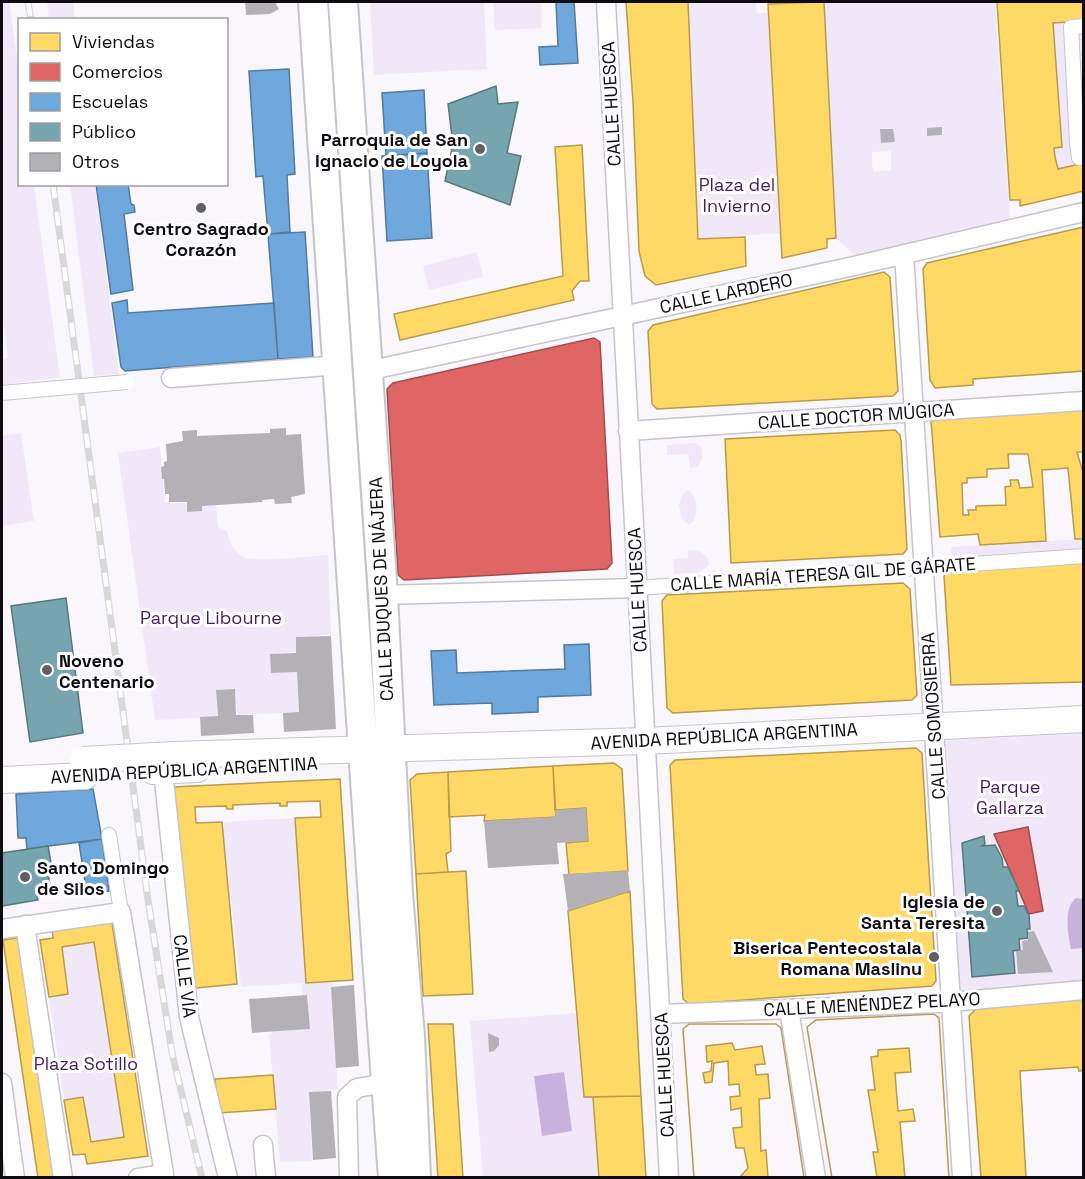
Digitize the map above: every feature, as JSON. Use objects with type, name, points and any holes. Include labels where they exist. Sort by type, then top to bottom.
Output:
[{"type":"main road","name":"CALLE DUQUES DE NÁJERA","points":[[313,2],[354,368],[383,595],[378,748],[398,894],[410,1036],[416,1178]]},
{"type":"main road","name":"CALLE DUQUES DE NÁJERA","points":[[343,2],[354,368],[378,748],[386,1083],[393,1178]]},
{"type":"main road","name":"AVENIDA REPÚBLICA ARGENTINA","points":[[2,765],[84,768],[163,766],[378,748],[645,741],[1083,719]]},
{"type":"main road","name":"AVENIDA REPÚBLICA ARGENTINA","points":[[2,780],[84,768]]},
{"type":"street","name":"CALLE HUESCA","points":[[606,2],[669,1178]]},
{"type":"street","points":[[1083,26],[1071,27],[1077,144],[1079,158],[1083,158]]},
{"type":"street","name":"CALLE LARDERO","points":[[171,378],[354,368],[622,315],[904,254],[1083,212]]},
{"type":"street","name":"CALLE SOMOSIERRA","points":[[904,254],[962,1178]]},
{"type":"street","points":[[2,393],[127,382]]},
{"type":"street","name":"CALLE DOCTOR MÚGICA","points":[[628,431],[1083,401]]},
{"type":"street","name":"CALLE MARÍA TERESA GIL DE GÁRATE","points":[[383,595],[637,588],[1083,556]]},
{"type":"street","name":"CALLE VÍA","points":[[163,766],[189,1017],[228,1178]]},
{"type":"street","points":[[109,835],[164,1174],[138,1178]]},
{"type":"street","points":[[2,929],[121,912]]},
{"type":"street","points":[[25,926],[63,1178]]},
{"type":"street","name":"CALLE MENÉNDEZ PELAYO","points":[[661,1014],[952,1001],[1083,990]]},
{"type":"street","points":[[789,1009],[816,1178]]},
{"type":"street","points":[[2,1083],[15,1178]]},
{"type":"street","points":[[349,1178],[347,1097],[357,1088],[386,1083]]},
{"type":"street","points":[[263,1145],[266,1178]]},
{"type":"green space","points":[[2,2],[9,2],[18,63],[18,186],[34,186],[60,377],[2,385],[2,360],[8,358],[2,311]]},
{"type":"green space","points":[[47,2],[73,2],[75,18],[49,18]]},
{"type":"green space","points":[[370,2],[484,2],[487,69],[374,75]]},
{"type":"green space","points":[[493,2],[541,2],[542,28],[495,30]]},
{"type":"green space","name":"Plaza del Invierno","points":[[688,2],[756,2],[757,13],[769,13],[781,233],[698,239]]},
{"type":"green space","points":[[824,2],[995,2],[1010,220],[856,257],[836,238]],"holes":[[[891,151],[891,170],[873,172],[872,152]]]},
{"type":"green space","points":[[1083,21],[1083,163],[1058,169],[1054,148],[1062,147],[1053,23]]},
{"type":"green space","points":[[70,186],[95,186],[119,374],[94,376]]},
{"type":"green space","points":[[477,252],[483,277],[429,290],[423,266]]},
{"type":"green space","points":[[21,433],[34,521],[2,526],[2,436]]},
{"type":"green space","points":[[694,443],[702,447],[702,459],[697,467],[690,468],[688,454],[667,455],[667,445]]},
{"type":"green space","name":"Parque Libourne","points":[[160,447],[165,503],[186,503],[187,512],[202,511],[202,506],[216,505],[218,527],[227,531],[229,539],[240,555],[251,559],[285,559],[328,555],[331,635],[296,637],[296,652],[270,654],[271,673],[297,672],[299,712],[237,715],[235,689],[216,690],[217,717],[155,720],[118,453]]},
{"type":"green space","points":[[688,490],[694,496],[696,508],[694,521],[689,525],[682,519],[679,505],[682,495]]},
{"type":"green space","points":[[1083,539],[1083,563],[952,570],[951,547]]},
{"type":"green space","points":[[688,550],[702,553],[709,565],[701,572],[674,574],[673,559],[688,558]]},
{"type":"green space","name":"Parque Gallarza","points":[[1083,719],[1083,990],[952,1001],[933,726]]},
{"type":"green space","points":[[295,818],[331,981],[338,1090],[309,1092],[312,1161],[280,1162],[269,1035],[272,1032],[309,1029],[308,995],[303,995],[302,983],[241,987],[222,822]]},
{"type":"green space","name":"Plaza Sotillo","points":[[94,942],[124,1137],[91,1142],[83,1097],[64,1100],[49,997],[68,994],[62,947]]},
{"type":"green space","points":[[577,1013],[584,1097],[593,1097],[599,1177],[483,1177],[470,1021]]},
{"type":"shaded area","points":[[1076,898],[1083,899],[1083,948],[1071,949],[1068,915],[1069,908]]},
{"type":"shaded area","points":[[564,1072],[572,1131],[542,1136],[534,1076]]},
{"type":"building: Viviendas","points":[[626,2],[688,2],[698,239],[745,237],[746,266],[656,285],[645,276],[639,251]]},
{"type":"building: Viviendas","points":[[824,2],[836,238],[827,239],[827,248],[782,258],[768,4]]},
{"type":"building: Viviendas","points":[[997,2],[1084,2],[1084,21],[1053,23],[1062,147],[1054,148],[1055,157],[1058,169],[1084,163],[1084,191],[1020,206],[1020,200],[1010,200]]},
{"type":"building: Viviendas","points":[[582,145],[589,281],[580,281],[572,291],[574,300],[400,340],[394,314],[563,276],[555,147]]},
{"type":"building: Viviendas","points":[[1084,227],[1084,371],[973,379],[973,385],[935,388],[930,380],[923,269],[927,263]]},
{"type":"building: Viviendas","points":[[884,272],[890,277],[898,391],[893,396],[657,409],[652,404],[648,331],[653,325]]},
{"type":"building: Viviendas","points":[[1084,406],[1084,452],[1077,452],[1084,476],[1084,539],[1075,539],[1068,468],[1042,470],[1046,541],[980,545],[978,534],[940,537],[931,420],[936,414]],"holes":[[[1008,454],[1028,454],[1033,487],[1020,488],[1018,480],[1010,480],[1011,486],[1005,487],[1006,505],[976,506],[976,510],[968,510],[969,515],[963,515],[962,483],[967,483],[967,478],[987,477],[987,469],[1009,468]]]},
{"type":"building: Viviendas","points":[[895,430],[901,440],[907,549],[903,554],[731,563],[725,439]]},
{"type":"building: Viviendas","points":[[1084,563],[1084,682],[951,685],[944,576],[946,571]]},
{"type":"building: Viviendas","points":[[903,583],[910,589],[917,695],[912,700],[673,713],[667,708],[662,601],[667,595]]},
{"type":"building: Viviendas","points":[[916,748],[922,753],[936,981],[932,986],[689,1004],[683,999],[670,765],[675,760]]},
{"type":"building: Viviendas","points":[[614,763],[622,769],[628,871],[569,875],[566,843],[588,841],[586,808],[555,810],[553,766]]},
{"type":"building: Viviendas","points":[[553,766],[556,817],[484,821],[485,815],[449,817],[448,772]]},
{"type":"building: Viviendas","points":[[448,772],[451,851],[446,854],[448,872],[416,874],[410,780],[417,774]]},
{"type":"building: Viviendas","points":[[340,779],[353,980],[306,983],[295,818],[321,817],[320,801],[287,802],[287,806],[280,806],[280,803],[233,805],[233,809],[227,809],[226,806],[195,807],[196,823],[222,822],[237,984],[186,989],[173,787]]},
{"type":"building: Viviendas","points":[[466,871],[473,994],[423,996],[416,874]]},
{"type":"building: Viviendas","points":[[630,891],[641,1096],[584,1097],[568,911]]},
{"type":"building: Viviendas","points":[[111,917],[148,1156],[87,1164],[85,1154],[73,1155],[64,1100],[83,1097],[91,1142],[124,1137],[94,942],[62,947],[68,994],[49,997],[40,940],[53,938],[52,927]]},
{"type":"building: Viviendas","points":[[23,937],[55,1178],[38,1178],[3,940]]},
{"type":"building: Viviendas","points":[[1084,998],[1084,1070],[1079,1071],[1078,1067],[1020,1071],[1026,1178],[981,1178],[969,1016],[978,1007]]},
{"type":"building: Viviendas","points":[[934,1014],[939,1018],[949,1178],[905,1178],[900,1122],[915,1121],[913,1109],[898,1111],[895,1073],[911,1072],[909,1048],[878,1050],[878,1056],[871,1057],[875,1090],[868,1090],[878,1152],[873,1152],[877,1178],[832,1178],[807,1027],[816,1020]]},
{"type":"building: Viviendas","points":[[934,1014],[939,1018],[949,1178],[832,1178],[807,1027],[816,1020]]},
{"type":"building: Viviendas","points":[[428,1024],[453,1024],[463,1178],[438,1178]]},
{"type":"building: Viviendas","points":[[689,1024],[776,1024],[781,1028],[804,1178],[768,1178],[766,1150],[761,1151],[759,1099],[770,1098],[768,1074],[756,1075],[755,1065],[765,1064],[762,1046],[735,1050],[732,1043],[706,1046],[707,1062],[712,1061],[711,1071],[703,1073],[705,1083],[712,1082],[714,1063],[728,1061],[729,1085],[739,1084],[740,1096],[730,1097],[731,1110],[741,1108],[742,1127],[733,1128],[736,1148],[744,1148],[748,1168],[739,1178],[694,1178],[683,1029]]},
{"type":"building: Viviendas","points":[[689,1024],[776,1024],[781,1028],[804,1178],[694,1178],[683,1029]]},
{"type":"building: Viviendas","points":[[273,1075],[276,1109],[218,1113],[215,1079]]},
{"type":"building: Viviendas","points":[[641,1096],[646,1178],[599,1178],[593,1097]]},
{"type":"building: Comercios","points":[[594,338],[600,342],[612,563],[607,569],[404,580],[398,575],[387,389],[393,383]]},
{"type":"building: Comercios","points":[[1028,827],[1043,911],[1029,914],[994,834]]},
{"type":"building: Escuelas","points":[[556,2],[574,2],[578,63],[540,65],[539,47],[558,46]]},
{"type":"building: Escuelas","points":[[289,69],[295,174],[287,175],[290,232],[268,234],[263,176],[256,177],[249,71]]},
{"type":"building: Escuelas","points":[[424,90],[427,153],[386,156],[382,93]]},
{"type":"building: Escuelas","points":[[427,153],[432,238],[387,241],[382,156]]},
{"type":"building: Escuelas","points":[[96,186],[128,186],[131,204],[134,205],[135,212],[124,214],[133,290],[111,294]]},
{"type":"building: Escuelas","points":[[305,232],[313,357],[278,359],[268,234]]},
{"type":"building: Escuelas","points":[[127,300],[128,313],[274,303],[278,359],[125,371],[121,367],[112,303]]},
{"type":"building: Escuelas","points":[[589,644],[591,695],[538,697],[538,712],[492,714],[492,703],[434,705],[431,651],[456,650],[457,673],[565,669],[564,645]]},
{"type":"building: Escuelas","points":[[93,789],[102,839],[27,849],[26,838],[18,838],[16,794]]},
{"type":"building: Escuelas","points":[[102,839],[109,891],[87,894],[79,843]]},
{"type":"building: Público","name":"Parroquia de San Ignacio de Loyola","points":[[496,86],[498,104],[518,102],[507,153],[521,156],[510,205],[445,181],[453,144],[448,104]]},
{"type":"building: Público","name":"Noveno Centenario","points":[[66,598],[83,733],[30,742],[11,606]]},
{"type":"building: Público","name":"Iglesia de Santa Teresita","points":[[984,836],[985,844],[982,846],[995,845],[1002,858],[1003,867],[1008,867],[1019,891],[1016,891],[1018,906],[1024,906],[1029,915],[1030,929],[1027,929],[1028,938],[1019,939],[1020,950],[1013,951],[1015,973],[972,977],[962,843]]},
{"type":"building: Público","name":"Santo Domingo de Silos","points":[[48,846],[51,863],[46,864],[51,890],[36,892],[38,900],[2,906],[2,853]]},
{"type":"building: Otros","points":[[245,2],[279,2],[276,4],[279,9],[270,14],[246,15]]},
{"type":"building: Otros","points":[[942,127],[942,135],[927,136],[927,128]]},
{"type":"building: Otros","points":[[880,129],[893,129],[895,142],[881,143]]},
{"type":"building: Otros","points":[[286,428],[286,435],[301,434],[305,494],[291,497],[292,503],[275,504],[274,499],[262,500],[262,502],[202,506],[202,511],[187,512],[187,502],[169,502],[169,494],[165,494],[161,467],[167,461],[166,444],[183,441],[182,431],[197,430],[197,436],[270,433],[270,429]]},
{"type":"building: Otros","points":[[331,636],[336,729],[284,732],[283,713],[299,712],[297,672],[271,673],[270,654],[296,653],[296,637]]},
{"type":"building: Otros","points":[[235,689],[236,715],[253,715],[254,733],[201,736],[200,717],[218,716],[216,690]]},
{"type":"building: Otros","points":[[586,808],[588,841],[557,843],[559,864],[488,868],[484,821],[556,817],[555,810]]},
{"type":"building: Otros","points":[[628,871],[630,891],[568,911],[563,874]]},
{"type":"building: Otros","points":[[1034,931],[1053,972],[1018,974],[1016,951],[1023,950],[1022,941],[1028,940],[1028,932]]},
{"type":"building: Otros","points":[[354,985],[359,1066],[336,1068],[331,987]]},
{"type":"building: Otros","points":[[307,995],[310,1029],[252,1033],[249,999]]},
{"type":"building: Otros","points":[[488,1033],[499,1038],[499,1045],[494,1051],[489,1052]]},
{"type":"building: Otros","points":[[331,1091],[336,1158],[313,1160],[309,1092]]},
{"type":"railway","points":[[28,2],[31,18]]},
{"type":"railway","points":[[53,186],[148,900],[172,1053],[202,1178]]},
{"type":"place","name":"Parroquia de San Ignacio de Loyola","points":[[480,149]]},
{"type":"place","name":"Centro Sagrado Corazón","points":[[201,208]]},
{"type":"place","name":"Noveno Centenario","points":[[47,670]]},
{"type":"place","name":"Santo Domingo de Silos","points":[[25,877]]},
{"type":"place","name":"Iglesia de Santa Teresita","points":[[997,911]]},
{"type":"place","name":"Biserica Pentecostala Romana Maslinu","points":[[934,957]]}]
